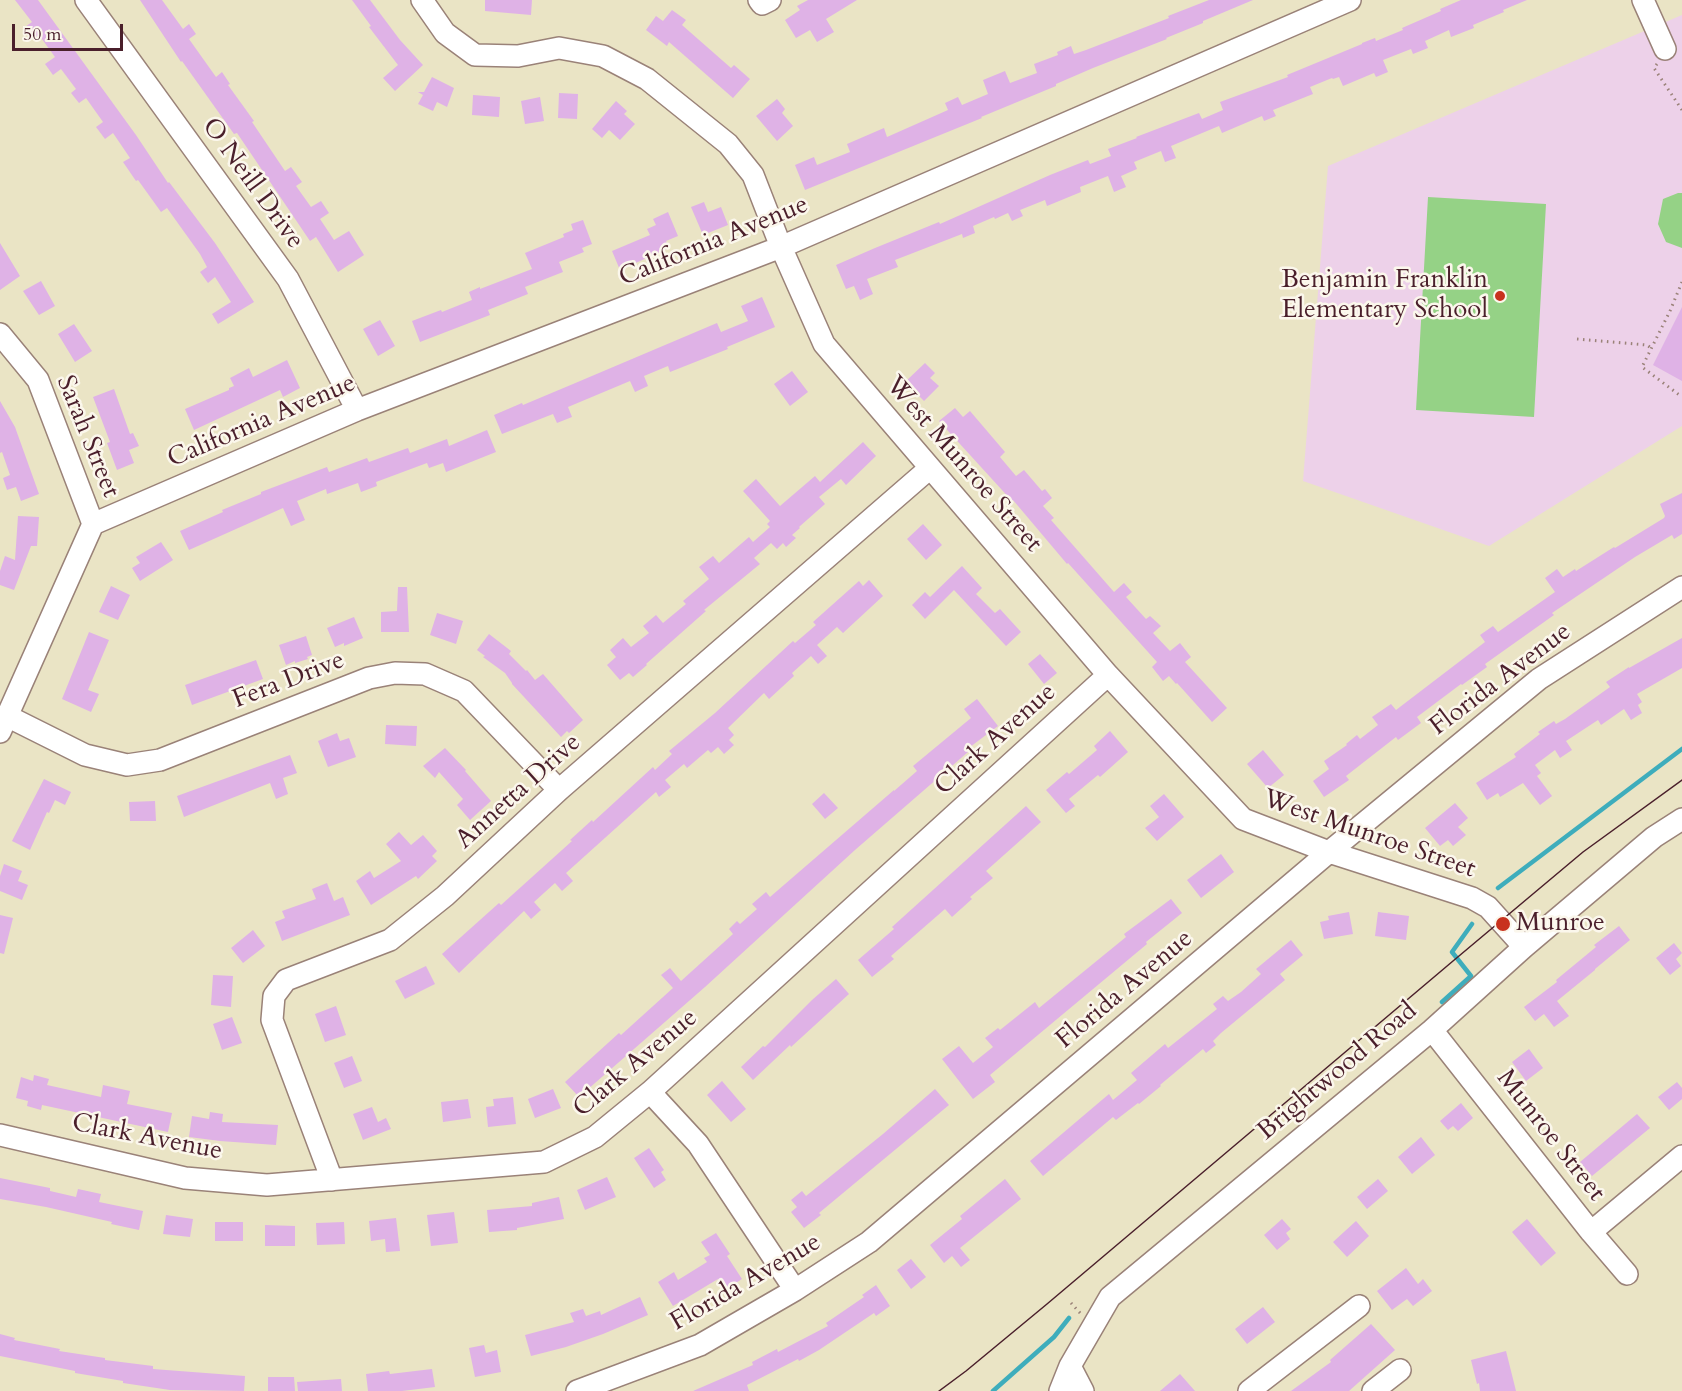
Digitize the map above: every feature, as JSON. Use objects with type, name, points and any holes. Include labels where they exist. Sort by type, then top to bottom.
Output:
[{"type":"street","name":"O Neill Drive","points":[[86,0],[288,279],[357,410]]},
{"type":"street","name":"West Munroe Street","points":[[422,0],[445,33],[475,56],[518,56],[560,48],[603,56],[647,79],[728,144],[753,175],[781,247],[824,344],[1108,675],[1243,819],[1329,852],[1472,898],[1488,907],[1524,947]]},
{"type":"street","name":"California Avenue","points":[[93,524],[357,410],[781,247],[1350,0]]},
{"type":"street","points":[[1643,0],[1665,50]]},
{"type":"street","name":"Sarah Street","points":[[0,334],[38,380],[93,524],[4,724]]},
{"type":"street","name":"Annetta Drive","points":[[332,1180],[272,1020],[274,996],[286,980],[390,940],[446,896],[559,790],[930,468]]},
{"type":"street","name":"Florida Avenue","points":[[577,1391],[700,1345],[795,1290],[869,1242],[1329,852],[1539,679],[1682,587]]},
{"type":"street","name":"Fera Drive","points":[[4,724],[85,755],[127,765],[160,760],[369,678],[395,673],[426,674],[464,691],[559,790]]},
{"type":"street","name":"Clark Avenue","points":[[0,1135],[185,1178],[267,1185],[544,1162],[595,1137],[650,1092],[1108,675]]},
{"type":"street","name":"Brightwood Road","points":[[1060,1391],[1070,1366],[1110,1297],[1432,1030],[1524,947],[1654,837],[1682,819]]},
{"type":"street","name":"Munroe Street","points":[[1432,1030],[1591,1232],[1628,1274]]},
{"type":"street","points":[[650,1092],[698,1144],[795,1290]]},
{"type":"street","points":[[1591,1232],[1682,1156]]},
{"type":"street","points":[[1248,1391],[1359,1306]]},
{"type":"street","points":[[1070,1366],[1083,1391]]},
{"type":"street","points":[[1372,1391],[1400,1370]]},
{"type":"path","points":[[1665,50],[1654,68],[1682,110]]},
{"type":"path","points":[[1682,282],[1642,367],[1682,397]]},
{"type":"path","points":[[1577,339],[1647,345],[1651,348]]},
{"type":"shaded area","name":"Benjamin Franklin Elementary School","points":[[1682,15],[1682,426],[1489,546],[1303,481],[1328,166]]},
{"type":"green space","points":[[1682,193],[1682,248],[1666,242],[1658,224],[1663,199]]},
{"type":"green space","points":[[1428,197],[1546,204],[1534,417],[1416,410]]},
{"type":"building","points":[[15,0],[38,0],[168,183],[215,243],[254,302],[218,324],[212,314],[231,302],[215,277],[208,283],[200,272],[207,267],[167,208],[161,212],[138,180],[136,181],[123,162],[130,158],[113,133],[105,139],[96,127],[103,122],[86,98],[79,103],[71,93],[76,89],[61,69],[53,75],[45,64],[55,57],[39,35],[33,39],[25,27],[32,22]]},
{"type":"building","points":[[140,0],[162,0],[183,29],[189,24],[196,34],[189,39],[216,77],[222,72],[230,84],[228,85],[285,171],[291,167],[302,182],[296,186],[311,207],[321,201],[329,213],[320,219],[334,240],[349,231],[364,255],[338,272],[316,237],[310,241],[237,133],[234,134],[181,62]]},
{"type":"building","points":[[352,0],[370,0],[400,40],[423,65],[395,91],[383,78],[398,65]]},
{"type":"building","points":[[485,0],[532,0],[531,15],[485,11]]},
{"type":"building","points":[[808,0],[857,0],[826,19],[834,32],[817,42],[810,30],[796,38],[785,20],[800,10],[797,6]]},
{"type":"building","points":[[1209,0],[1253,0],[982,118],[805,190],[795,165],[814,157],[817,165],[850,152],[847,144],[884,128],[887,137],[948,110],[945,103],[958,97],[962,105],[988,94],[983,80],[1005,71],[1010,83],[1037,73],[1034,64],[1058,55],[1057,52],[1071,46],[1074,54],[1086,50]]},
{"type":"building","points":[[1461,0],[1527,0],[1473,25],[1474,28],[1451,37],[1449,30],[1425,41],[1428,48],[1413,54],[1411,49],[1383,60],[1388,72],[1376,77],[1374,73],[1343,86],[1339,77],[1332,78],[1310,87],[1313,94],[1273,110],[1276,116],[1264,121],[1262,116],[1222,133],[1219,126],[1171,146],[1176,158],[1165,162],[1161,151],[1134,162],[1137,169],[1121,176],[1126,187],[1114,192],[1108,176],[1080,187],[1081,192],[1047,206],[1045,200],[1020,210],[1023,216],[1012,221],[1008,213],[995,219],[994,217],[973,226],[975,233],[963,238],[962,234],[895,260],[898,267],[867,279],[873,294],[860,300],[854,286],[846,289],[836,265],[939,222],[940,224],[1050,175],[1088,160],[1090,164],[1111,156],[1108,149],[1136,137],[1199,113],[1202,119],[1223,110],[1220,102],[1288,77],[1287,75],[1362,43],[1375,38],[1376,41],[1403,30],[1402,28]]},
{"type":"building","points":[[672,10],[686,20],[682,25],[731,68],[734,65],[750,79],[733,98],[669,42],[667,46],[646,30],[656,16],[663,21]]},
{"type":"building","points":[[432,77],[454,88],[447,107],[437,102],[433,111],[418,104],[423,95],[418,92],[424,92]]},
{"type":"building","points":[[559,93],[578,94],[577,119],[558,118]]},
{"type":"building","points":[[473,95],[500,97],[499,117],[472,115]]},
{"type":"building","points":[[540,97],[544,121],[525,124],[521,101]]},
{"type":"building","points":[[777,99],[785,109],[782,113],[793,126],[777,141],[756,116]]},
{"type":"building","points":[[616,101],[627,111],[624,114],[635,124],[620,140],[609,130],[602,138],[592,129]]},
{"type":"building","points":[[704,202],[708,212],[721,207],[728,225],[703,235],[691,207]]},
{"type":"building","points":[[668,212],[678,236],[666,241],[669,248],[620,270],[612,251],[650,235],[647,229],[656,225],[653,219]]},
{"type":"building","points":[[583,220],[592,244],[582,248],[584,252],[559,262],[563,272],[525,287],[528,294],[488,310],[490,315],[420,342],[412,321],[472,300],[469,292],[532,269],[525,253],[564,237],[563,234],[573,230],[571,224]]},
{"type":"building","points":[[0,243],[20,276],[0,290]]},
{"type":"building","points":[[41,281],[55,306],[39,315],[23,291]]},
{"type":"building","points":[[762,297],[775,327],[670,372],[668,366],[644,376],[648,386],[635,392],[630,381],[568,407],[572,417],[557,423],[553,414],[502,434],[494,415],[522,403],[523,405],[717,323],[721,332],[748,321],[741,306]]},
{"type":"building","points":[[1682,307],[1682,381],[1653,365]]},
{"type":"building","points":[[380,320],[395,346],[378,356],[363,329]]},
{"type":"building","points":[[74,324],[92,351],[75,362],[58,334]]},
{"type":"building","points":[[287,360],[300,388],[283,397],[280,390],[194,430],[185,409],[229,390],[234,386],[230,378],[249,368],[253,377]]},
{"type":"building","points":[[925,363],[935,373],[930,378],[939,386],[924,401],[905,382]]},
{"type":"building","points":[[792,371],[808,392],[790,406],[774,384]]},
{"type":"building","points":[[114,389],[130,434],[133,433],[139,446],[129,450],[134,463],[117,470],[107,443],[110,442],[93,397]]},
{"type":"building","points":[[0,401],[15,427],[39,494],[21,501],[16,487],[7,490],[3,478],[10,475],[2,452],[0,453]]},
{"type":"building","points":[[955,408],[963,417],[970,411],[1005,452],[1000,457],[1016,476],[1024,470],[1042,491],[1045,489],[1052,498],[1043,506],[1054,518],[1051,520],[1114,592],[1124,583],[1132,592],[1126,597],[1146,619],[1150,616],[1161,626],[1153,633],[1170,651],[1180,643],[1191,657],[1185,662],[1227,708],[1212,722],[1169,676],[1163,681],[1152,667],[1157,662],[1067,564],[1013,500],[939,421]]},
{"type":"building","points":[[487,430],[496,452],[446,472],[443,463],[429,468],[427,463],[376,482],[377,486],[361,492],[358,483],[327,494],[326,489],[297,501],[305,520],[291,526],[283,508],[189,550],[180,531],[261,494],[261,492],[327,467],[329,472],[367,458],[369,462],[408,448],[410,453],[447,439],[449,446]]},
{"type":"building","points":[[863,442],[876,456],[846,485],[841,479],[819,497],[825,504],[792,535],[796,538],[786,547],[783,543],[777,549],[771,543],[754,558],[760,564],[704,610],[706,611],[633,677],[629,673],[620,680],[607,665],[616,657],[610,650],[623,638],[631,647],[649,633],[643,626],[656,615],[663,623],[686,604],[683,601],[709,579],[699,567],[713,556],[719,563],[749,537],[753,542],[770,527],[767,524],[770,521],[743,491],[756,479],[780,506],[815,476],[820,482]]},
{"type":"building","points":[[1682,493],[1682,534],[1674,539],[1672,535],[1635,557],[1552,613],[1554,615],[1485,664],[1487,667],[1417,717],[1421,723],[1398,740],[1396,737],[1346,776],[1349,780],[1324,797],[1313,781],[1329,769],[1324,761],[1357,735],[1360,739],[1378,725],[1372,717],[1391,704],[1396,710],[1485,642],[1480,635],[1493,626],[1498,632],[1555,592],[1545,578],[1557,569],[1563,577],[1615,548],[1664,518],[1660,504]]},
{"type":"building","points":[[18,516],[39,517],[37,546],[31,546],[14,590],[0,585],[0,571],[5,556],[15,560]]},
{"type":"building","points":[[923,524],[942,545],[926,560],[907,539]]},
{"type":"building","points":[[161,542],[173,560],[140,581],[132,568],[140,563],[136,557]]},
{"type":"building","points":[[962,566],[982,588],[976,594],[995,613],[1000,609],[1021,632],[1006,646],[954,590],[925,619],[912,605],[925,592],[930,597]]},
{"type":"building","points":[[869,580],[883,596],[843,633],[837,627],[817,645],[827,656],[818,664],[811,656],[792,673],[794,676],[769,699],[764,693],[728,728],[734,735],[729,740],[734,745],[724,754],[718,747],[711,753],[708,750],[687,768],[684,764],[665,780],[671,787],[659,797],[656,792],[566,873],[573,881],[562,891],[555,883],[534,902],[541,910],[531,919],[524,911],[459,973],[442,954],[499,903],[501,905],[653,767],[655,770],[672,754],[669,751],[715,713],[793,641],[795,643],[816,625],[813,622],[859,581],[863,586]]},
{"type":"building","points":[[111,586],[130,595],[118,620],[99,612]]},
{"type":"building","points":[[398,587],[407,587],[409,632],[381,632],[381,612],[397,611]]},
{"type":"building","points":[[437,613],[463,621],[456,644],[430,635]]},
{"type":"building","points":[[354,617],[363,638],[344,646],[344,643],[335,647],[327,628]]},
{"type":"building","points":[[89,632],[109,640],[88,690],[99,694],[91,712],[62,699]]},
{"type":"building","points":[[489,634],[511,651],[509,654],[535,680],[543,674],[583,720],[561,737],[512,684],[505,673],[477,650]]},
{"type":"building","points":[[306,636],[312,655],[307,657],[308,659],[286,665],[279,645]]},
{"type":"building","points":[[1682,638],[1682,668],[1637,694],[1642,702],[1638,705],[1642,713],[1631,720],[1624,709],[1601,725],[1598,720],[1566,741],[1572,750],[1560,758],[1555,750],[1535,765],[1541,773],[1537,776],[1552,796],[1540,805],[1523,783],[1500,797],[1498,793],[1487,800],[1476,783],[1516,757],[1514,754],[1540,734],[1538,732],[1554,721],[1556,724],[1565,719],[1610,687],[1606,682]]},
{"type":"building","points":[[1040,654],[1057,673],[1044,684],[1028,664]]},
{"type":"building","points":[[256,660],[263,679],[192,705],[185,685]]},
{"type":"building","points":[[977,699],[998,726],[966,750],[968,752],[579,1097],[565,1082],[673,988],[661,975],[670,968],[681,981],[733,934],[729,929],[737,921],[740,924],[757,909],[752,904],[766,892],[770,897],[917,771],[913,766],[971,718],[964,709]]},
{"type":"building","points":[[386,725],[417,726],[416,746],[385,744]]},
{"type":"building","points":[[1110,731],[1128,752],[1100,777],[1098,775],[1069,799],[1075,806],[1066,813],[1046,790],[1097,750],[1094,746]]},
{"type":"building","points":[[337,733],[340,741],[349,738],[356,757],[328,767],[318,741]]},
{"type":"building","points":[[445,748],[491,801],[470,820],[457,805],[463,799],[439,772],[435,778],[423,766]]},
{"type":"building","points":[[1263,750],[1284,775],[1268,788],[1247,764]]},
{"type":"building","points":[[290,755],[297,773],[283,778],[288,794],[276,799],[270,783],[184,817],[177,796]]},
{"type":"building","points":[[44,779],[71,792],[65,805],[55,800],[30,850],[12,841]]},
{"type":"building","points":[[824,793],[838,808],[825,819],[812,804]]},
{"type":"building","points":[[1164,794],[1184,817],[1157,841],[1145,828],[1159,817],[1150,806]]},
{"type":"building","points":[[155,801],[156,821],[130,821],[129,802]]},
{"type":"building","points":[[1455,803],[1468,818],[1458,827],[1466,835],[1453,846],[1448,840],[1440,846],[1425,828]]},
{"type":"building","points":[[1026,806],[1041,822],[986,871],[993,878],[970,897],[972,899],[952,917],[945,909],[891,956],[894,959],[872,977],[858,960]]},
{"type":"building","points":[[399,832],[411,845],[423,835],[437,851],[432,856],[437,861],[418,879],[416,876],[371,905],[356,881],[370,871],[374,878],[401,861],[386,844]]},
{"type":"building","points":[[1221,854],[1234,872],[1201,898],[1187,880]]},
{"type":"building","points":[[4,864],[22,871],[18,881],[28,885],[22,900],[0,891],[0,876]]},
{"type":"building","points":[[327,883],[334,901],[343,897],[350,915],[282,941],[275,922],[285,918],[282,911],[316,899],[312,889]]},
{"type":"building","points":[[1171,899],[1182,913],[990,1075],[995,1082],[973,1099],[942,1059],[959,1046],[973,1063],[993,1047],[985,1038],[998,1028],[1000,1030],[1035,1002],[1039,1008],[1126,937],[1124,934]]},
{"type":"building","points":[[1349,912],[1353,934],[1324,939],[1320,922],[1329,920],[1328,916]]},
{"type":"building","points":[[1378,912],[1409,916],[1406,940],[1375,936]]},
{"type":"building","points":[[0,915],[13,918],[4,954],[0,953]]},
{"type":"building","points":[[1619,926],[1630,940],[1557,1001],[1569,1016],[1554,1027],[1544,1014],[1535,1021],[1524,1007],[1557,982],[1556,980],[1596,947],[1594,945]]},
{"type":"building","points":[[253,930],[265,946],[243,963],[231,948]]},
{"type":"building","points":[[1291,940],[1303,955],[1280,974],[1285,980],[1221,1033],[1213,1041],[1216,1045],[1206,1053],[1203,1049],[1139,1104],[1116,1120],[1113,1117],[1043,1176],[1030,1161],[1109,1094],[1113,1100],[1137,1080],[1131,1073],[1165,1044],[1168,1048],[1217,1009],[1213,1004],[1223,996],[1228,1001],[1241,992],[1261,974],[1256,969]]},
{"type":"building","points":[[1674,943],[1682,953],[1676,959],[1681,966],[1670,975],[1656,958]]},
{"type":"building","points":[[426,966],[435,984],[405,999],[395,981]]},
{"type":"building","points":[[213,975],[233,976],[231,1007],[211,1005]]},
{"type":"building","points":[[836,979],[849,994],[753,1080],[741,1067]]},
{"type":"building","points":[[336,1006],[346,1035],[325,1042],[315,1014]]},
{"type":"building","points":[[232,1017],[242,1043],[222,1050],[213,1024]]},
{"type":"building","points":[[1529,1049],[1543,1068],[1526,1081],[1512,1062]]},
{"type":"building","points":[[352,1056],[362,1081],[344,1088],[334,1063]]},
{"type":"building","points":[[34,1075],[49,1079],[47,1085],[101,1097],[103,1085],[130,1091],[127,1104],[172,1113],[168,1132],[42,1105],[41,1110],[27,1106],[28,1101],[16,1098],[21,1077],[33,1081]]},
{"type":"building","points":[[722,1081],[746,1109],[731,1122],[707,1095]]},
{"type":"building","points":[[1677,1082],[1682,1088],[1682,1099],[1669,1110],[1658,1097]]},
{"type":"building","points":[[553,1089],[561,1108],[535,1118],[528,1099]]},
{"type":"building","points":[[935,1089],[949,1105],[804,1228],[791,1212],[797,1207],[791,1200],[802,1191],[806,1196]]},
{"type":"building","points":[[513,1097],[516,1124],[488,1127],[486,1107],[494,1106],[493,1099]]},
{"type":"building","points":[[468,1099],[471,1118],[443,1122],[441,1102]]},
{"type":"building","points":[[1461,1103],[1473,1118],[1458,1131],[1453,1126],[1448,1130],[1440,1121]]},
{"type":"building","points":[[372,1107],[378,1122],[386,1118],[391,1129],[363,1140],[353,1114]]},
{"type":"building","points":[[210,1112],[223,1114],[222,1122],[278,1125],[276,1145],[189,1137],[192,1116],[209,1119]]},
{"type":"building","points":[[1637,1114],[1650,1128],[1592,1176],[1580,1162]]},
{"type":"building","points":[[1421,1137],[1435,1155],[1412,1174],[1398,1157]]},
{"type":"building","points":[[649,1148],[664,1170],[661,1172],[666,1180],[654,1188],[634,1158]]},
{"type":"building","points":[[607,1177],[616,1197],[585,1210],[577,1190]]},
{"type":"building","points":[[0,1178],[50,1188],[50,1191],[76,1197],[78,1189],[101,1194],[99,1202],[143,1211],[139,1230],[46,1207],[0,1199]]},
{"type":"building","points":[[1005,1179],[1021,1199],[960,1248],[970,1260],[961,1267],[952,1256],[944,1263],[930,1245],[962,1219],[960,1216]]},
{"type":"building","points":[[1378,1179],[1388,1191],[1367,1209],[1357,1197]]},
{"type":"building","points":[[559,1197],[564,1219],[517,1228],[517,1230],[489,1232],[487,1210],[532,1206],[532,1203]]},
{"type":"building","points":[[454,1212],[458,1243],[431,1246],[427,1215]]},
{"type":"building","points":[[166,1215],[193,1219],[190,1237],[163,1234]]},
{"type":"building","points":[[396,1218],[400,1251],[386,1252],[385,1239],[371,1241],[369,1221]]},
{"type":"building","points":[[1282,1219],[1291,1229],[1286,1233],[1290,1239],[1277,1250],[1264,1235]]},
{"type":"building","points":[[1527,1219],[1556,1253],[1541,1266],[1512,1232]]},
{"type":"building","points":[[1356,1221],[1369,1236],[1347,1257],[1333,1242]]},
{"type":"building","points":[[215,1222],[243,1222],[243,1241],[215,1241]]},
{"type":"building","points":[[344,1222],[345,1244],[317,1245],[316,1223]]},
{"type":"building","points":[[265,1225],[295,1226],[295,1246],[265,1246]]},
{"type":"building","points":[[716,1233],[730,1254],[727,1256],[742,1279],[725,1290],[718,1279],[673,1306],[658,1282],[674,1272],[678,1280],[707,1262],[704,1258],[710,1255],[701,1242]]},
{"type":"building","points":[[911,1259],[926,1277],[911,1289],[897,1270]]},
{"type":"building","points":[[1406,1268],[1418,1284],[1423,1279],[1432,1291],[1413,1306],[1407,1299],[1392,1310],[1377,1291]]},
{"type":"building","points":[[876,1285],[890,1306],[876,1316],[874,1313],[819,1350],[747,1385],[749,1391],[693,1391],[753,1365],[752,1362],[777,1349],[778,1352],[828,1326],[826,1323],[864,1297],[862,1295]]},
{"type":"building","points":[[640,1297],[648,1315],[566,1347],[531,1356],[525,1335],[574,1322],[570,1313],[583,1309],[586,1316],[600,1311],[601,1315]]},
{"type":"building","points":[[1263,1307],[1275,1322],[1247,1344],[1235,1329]]},
{"type":"building","points":[[1371,1324],[1395,1350],[1349,1391],[1291,1391],[1331,1362],[1330,1360]]},
{"type":"building","points":[[0,1334],[15,1338],[14,1340],[60,1349],[59,1351],[153,1366],[153,1369],[245,1376],[244,1391],[170,1390],[123,1383],[123,1381],[0,1356]]},
{"type":"building","points":[[484,1345],[486,1353],[497,1350],[501,1372],[475,1377],[469,1348]]},
{"type":"building","points":[[1506,1351],[1516,1391],[1480,1391],[1471,1360]]},
{"type":"building","points":[[432,1369],[435,1387],[402,1391],[368,1391],[366,1374],[389,1371],[390,1374]]},
{"type":"building","points":[[1180,1374],[1195,1391],[1160,1391]]},
{"type":"building","points":[[268,1377],[294,1377],[295,1391],[268,1391]]},
{"type":"building","points":[[341,1379],[342,1391],[298,1391],[297,1382]]},
{"type":"waterway","points":[[1498,888],[1682,749]]},
{"type":"waterway","points":[[1442,1002],[1471,976],[1452,952],[1472,924]]},
{"type":"waterway","points":[[993,1391],[1054,1337],[1069,1318]]},
{"type":"tram line","points":[[939,1391],[1047,1304],[1583,852],[1682,780]]},
{"type":"place","name":"Benjamin Franklin Elementary School","points":[[1500,296]]},
{"type":"place","name":"Munroe","points":[[1503,924]]}]
